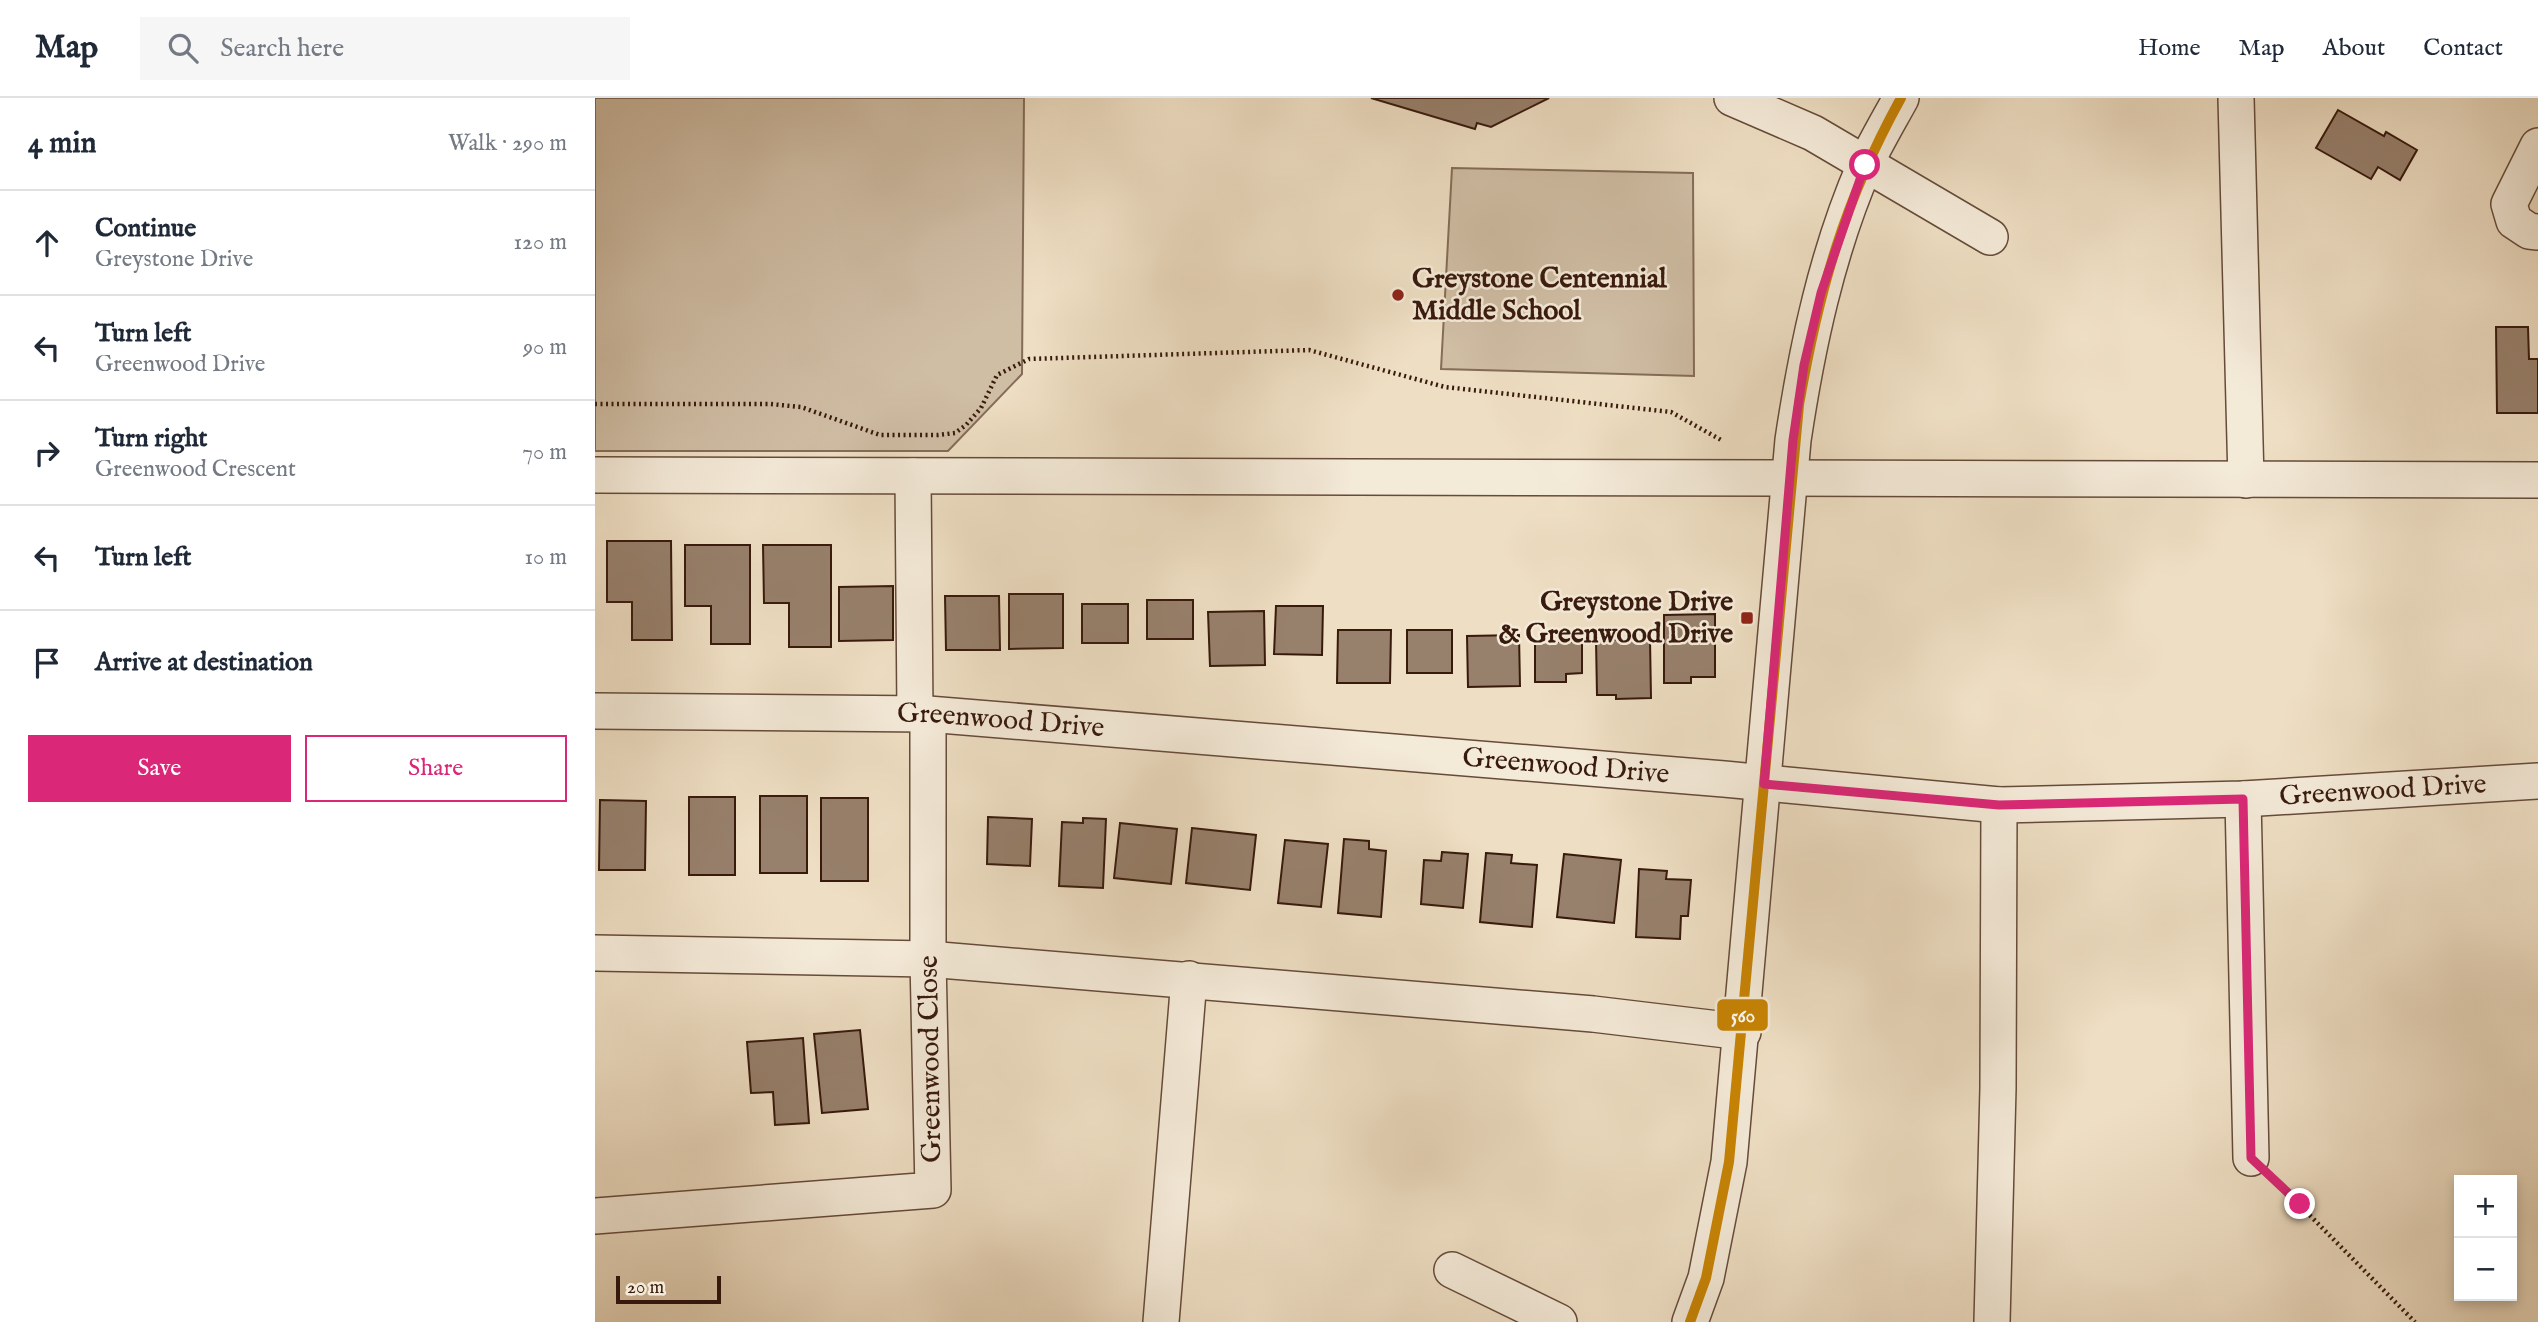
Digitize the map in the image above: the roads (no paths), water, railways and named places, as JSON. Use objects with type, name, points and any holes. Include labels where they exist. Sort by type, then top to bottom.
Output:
[{"type":"street","points":[[1732,98],[1813,133],[1990,237]]},
{"type":"street","points":[[1690,1322],[1706,1278],[1729,1162],[1743,1032],[1791,477],[1804,365],[1821,293],[1865,165],[1901,98]]},
{"type":"street","points":[[2236,98],[2246,480]]},
{"type":"street","points":[[2538,146],[2509,204],[2514,221],[2529,231],[2538,232]]},
{"type":"street","points":[[595,475],[2538,480]]},
{"type":"street","name":"Greenwood Close","points":[[595,1216],[933,1190],[922,715],[913,476]]},
{"type":"street","name":"Greenwood Drive","points":[[595,711],[922,715],[1999,805],[2243,799],[2538,781]]},
{"type":"street","points":[[2243,799],[2251,1158]]},
{"type":"street","points":[[1992,1322],[1998,1088],[1999,805]]},
{"type":"street","points":[[595,953],[928,958],[1593,1014],[1743,1032]]},
{"type":"street","points":[[1161,1322],[1189,979]]},
{"type":"street","points":[[1452,1270],[1559,1322]]},
{"type":"place","name":"Greystone Centennial Middle School","points":[[1398,295]]},
{"type":"place","name":"Greystone Drive & Greenwood Drive","points":[[1747,618]]}]
